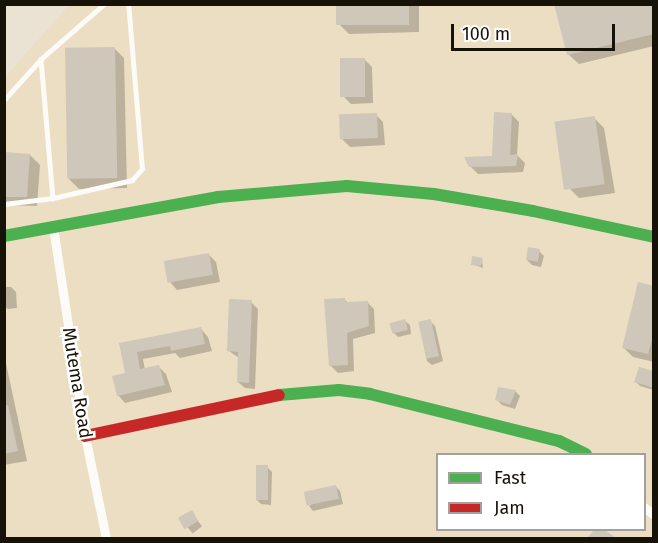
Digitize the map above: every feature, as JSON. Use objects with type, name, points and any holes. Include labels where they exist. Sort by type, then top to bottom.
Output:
[{"type":"street","points":[[4,236],[218,197],[347,186],[434,194],[533,211],[654,237]]},
{"type":"street","name":"Mutema Road","points":[[53,227],[85,436],[106,538]]},
{"type":"street","points":[[85,436],[266,397],[339,390],[370,394],[559,441],[584,453]]},
{"type":"lane","points":[[4,100],[41,59],[104,4]]},
{"type":"lane","points":[[4,204],[52,198],[132,180],[142,169],[128,4]]},
{"type":"lane","points":[[41,59],[52,198]]},
{"type":"shaded area","points":[[69,5],[653,5],[653,538],[5,538],[5,77]]},
{"type":"building","points":[[336,4],[409,4],[409,25],[336,25]]},
{"type":"building","points":[[554,4],[654,4],[654,34],[567,55]]},
{"type":"building","points":[[115,47],[117,178],[67,179],[65,48]]},
{"type":"building","points":[[340,58],[365,58],[365,97],[340,97]]},
{"type":"building","points":[[494,112],[512,113],[510,155],[518,154],[516,166],[469,167],[464,157],[492,156]]},
{"type":"building","points":[[377,113],[378,138],[340,139],[339,114]]},
{"type":"building","points":[[595,116],[605,184],[564,190],[554,122]]},
{"type":"building","points":[[4,152],[30,154],[27,197],[4,197]]},
{"type":"building","points":[[528,247],[540,249],[538,262],[526,260]]},
{"type":"building","points":[[209,253],[213,275],[168,283],[164,261]]},
{"type":"building","points":[[472,256],[483,258],[481,266],[471,265]]},
{"type":"building","points":[[638,282],[654,286],[654,333],[648,354],[622,348]]},
{"type":"building","points":[[345,298],[345,302],[368,301],[369,326],[347,333],[348,365],[329,366],[324,299]]},
{"type":"building","points":[[229,299],[252,300],[249,383],[237,382],[238,352],[227,351]]},
{"type":"building","points":[[405,319],[408,330],[392,334],[390,323]]},
{"type":"building","points":[[431,319],[439,356],[426,359],[418,322]]},
{"type":"building","points":[[201,327],[205,344],[171,351],[170,346],[137,352],[140,369],[159,365],[165,385],[117,396],[112,376],[125,373],[119,343]]},
{"type":"building","points":[[639,367],[654,371],[654,388],[634,382]]},
{"type":"building","points":[[498,387],[516,390],[510,405],[495,400]]},
{"type":"building","points":[[8,405],[18,451],[4,454],[4,406]]},
{"type":"building","points":[[256,465],[268,465],[268,500],[256,500]]},
{"type":"building","points":[[336,485],[339,499],[307,506],[304,492]]},
{"type":"building","points":[[192,510],[198,521],[184,529],[178,518]]},
{"type":"building","points":[[593,531],[606,531],[616,538],[587,538]]},
{"type":"traffic: fast","points":[[4,236],[218,197],[347,186],[434,194],[533,211],[654,237]]},
{"type":"traffic: fast","points":[[279,395],[339,390],[370,394],[559,441],[584,453]]},
{"type":"traffic: jam","points":[[85,436],[279,395]]}]
